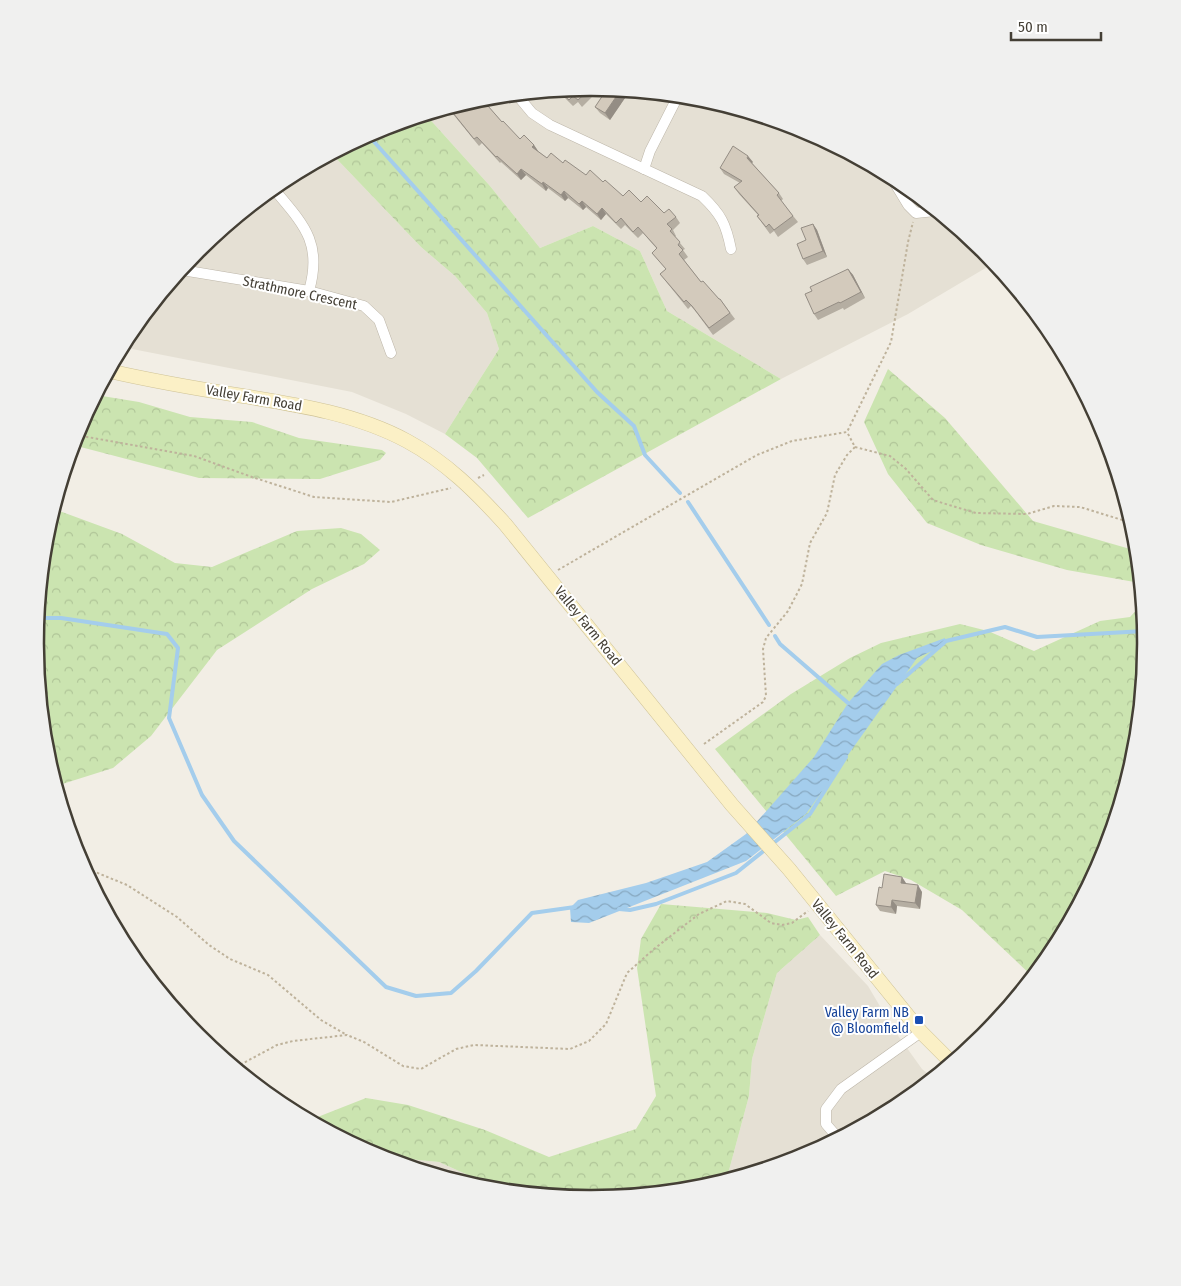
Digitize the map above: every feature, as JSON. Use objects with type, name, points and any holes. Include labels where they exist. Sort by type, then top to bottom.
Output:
[{"type":"street","points":[[522,101],[532,113],[550,125],[702,196],[716,210],[727,232],[731,249]]},
{"type":"street","points":[[644,169],[650,151],[674,103]]},
{"type":"street","points":[[901,193],[908,205],[916,213],[927,212]]},
{"type":"street","points":[[278,194],[298,218],[313,246],[314,274],[309,291]]},
{"type":"street","name":"Strathmore Crescent","points":[[190,271],[309,291],[364,306],[379,320],[391,353]]},
{"type":"street","name":"Valley Farm Road","points":[[116,372],[310,407],[352,418],[407,441],[436,459],[467,484],[505,524],[732,805],[789,869],[921,1032],[947,1058]]},
{"type":"street","points":[[833,1132],[826,1124],[826,1109],[840,1090],[921,1032]]},
{"type":"path","points":[[847,432],[891,342],[908,242],[916,213]]},
{"type":"path","points":[[847,432],[854,447]]},
{"type":"path","points":[[548,578],[757,455],[792,441],[847,432]]},
{"type":"path","points":[[84,436],[194,456],[314,497],[391,502],[467,484],[484,475]]},
{"type":"path","points":[[854,447],[890,456],[906,470],[933,500],[949,505],[976,512],[1027,514],[1054,506],[1080,507],[1123,520]]},
{"type":"path","points":[[704,744],[762,702],[766,696],[763,649],[766,638],[788,611],[802,584],[810,543],[827,513],[835,474],[854,447]]},
{"type":"path","points":[[94,871],[127,884],[177,917],[208,945],[230,959],[268,976],[321,1020],[347,1035],[364,1042],[403,1066],[421,1069],[456,1048],[474,1045],[570,1049],[589,1041],[606,1024],[627,973],[699,914],[727,901],[745,904],[771,923],[782,925],[792,923],[818,904]]},
{"type":"path","points":[[242,1064],[277,1045],[293,1041],[347,1035]]},
{"type":"shaded area","points":[[555,97],[626,97],[662,101],[732,115],[766,125],[832,153],[894,188],[923,209],[951,232],[987,267],[908,314],[781,379],[667,311],[640,251],[593,226],[540,248],[490,186],[431,120],[484,107]]},
{"type":"shaded area","points":[[337,159],[421,247],[455,276],[487,313],[499,349],[445,434],[406,414],[352,392],[130,349],[157,310],[179,283],[230,232],[287,188]]},
{"type":"shaded area","points":[[820,935],[868,986],[894,1030],[922,1069],[927,1073],[894,1098],[832,1133],[766,1161],[729,1172],[749,1096],[752,1059],[777,973]]},
{"type":"shaded area","points":[[410,1159],[439,1162],[469,1176]]},
{"type":"green space","points":[[431,120],[490,186],[540,248],[593,226],[640,251],[667,311],[781,379],[528,518],[477,458],[445,434],[499,349],[487,313],[455,276],[421,247],[337,159],[381,138]]},
{"type":"green space","points":[[888,369],[945,418],[1033,521],[1129,549],[1134,582],[1067,570],[981,545],[927,523],[888,474],[864,422]]},
{"type":"green space","points":[[103,396],[139,402],[190,417],[252,422],[299,438],[382,450],[386,453],[380,460],[320,479],[199,478],[80,447]]},
{"type":"green space","points":[[60,511],[122,534],[175,563],[212,567],[297,531],[341,528],[361,534],[380,550],[364,564],[312,589],[217,650],[151,736],[113,768],[62,784],[54,750],[48,714],[44,643],[48,572]]},
{"type":"green space","points":[[1136,610],[1136,679],[1133,714],[1119,785],[1096,852],[1081,885],[1045,947],[1027,972],[962,910],[911,880],[885,871],[836,896],[715,749],[791,694],[850,658],[881,643],[960,624],[988,631],[1034,651],[1100,621],[1130,617]]},
{"type":"green space","points":[[661,904],[767,913],[796,920],[808,917],[820,935],[777,973],[752,1059],[749,1096],[729,1172],[662,1185],[626,1189],[555,1189],[519,1185],[469,1176],[439,1162],[410,1159],[381,1148],[318,1117],[366,1098],[408,1105],[485,1130],[549,1157],[636,1129],[656,1096],[637,968],[641,939]]},
{"type":"water","points":[[945,638],[945,645],[917,658],[806,814],[746,861],[589,923],[571,922],[570,908],[578,900],[646,883],[707,862],[746,834],[814,757],[848,703],[882,664],[899,655]]},
{"type":"building","points":[[602,96],[616,97],[605,113],[595,107]]},
{"type":"building","points":[[488,106],[520,139],[524,135],[534,145],[532,147],[547,158],[551,153],[563,163],[565,160],[586,175],[590,170],[623,196],[629,190],[641,202],[647,196],[664,213],[669,209],[676,217],[667,224],[672,229],[670,231],[680,242],[678,245],[683,250],[679,254],[701,282],[703,281],[720,299],[730,313],[709,328],[692,306],[686,300],[684,302],[660,274],[666,269],[652,253],[657,248],[638,227],[633,232],[621,218],[616,223],[602,208],[597,214],[582,201],[579,204],[564,191],[561,195],[521,169],[517,174],[496,157],[477,137],[474,139],[454,114]]},
{"type":"building","points":[[733,146],[748,156],[747,158],[779,193],[777,195],[793,216],[774,230],[769,224],[766,227],[757,216],[759,215],[734,187],[742,181],[720,168]]},
{"type":"building","points":[[813,224],[823,251],[803,259],[797,244],[806,240],[801,228]]},
{"type":"building","points":[[848,269],[861,292],[814,314],[805,294],[812,291],[810,287]]},
{"type":"building","points":[[884,874],[902,877],[901,883],[918,885],[915,903],[892,900],[891,907],[876,905],[879,887],[882,888]]},
{"type":"waterway","points":[[374,141],[597,392],[634,426],[645,455],[680,493]]},
{"type":"waterway","points":[[688,502],[769,625]]},
{"type":"waterway","points":[[45,618],[61,618],[167,634],[178,648],[169,718],[202,795],[234,841],[386,987],[416,996],[451,993],[476,971],[532,913],[575,907]]},
{"type":"waterway","points":[[897,684],[946,641],[1005,627],[1037,637],[1137,631]]},
{"type":"waterway","points":[[775,636],[780,644],[848,703]]},
{"type":"waterway","points":[[619,909],[630,910],[656,904],[736,873],[810,814],[846,757]]},
{"type":"place","name":"Valley Farm NB @ Bloomfield","points":[[919,1020]]}]
